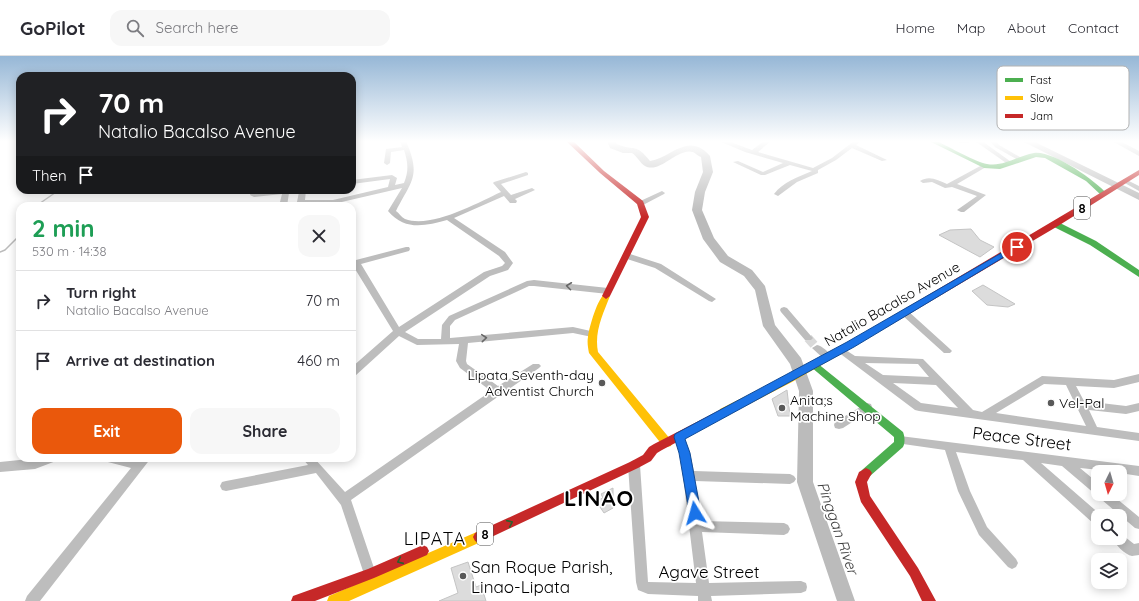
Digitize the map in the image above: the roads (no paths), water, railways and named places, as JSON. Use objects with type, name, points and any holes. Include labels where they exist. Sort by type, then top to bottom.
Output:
[{"type":"main road","points":[[596,166],[640,203],[645,217],[627,256],[608,291],[592,334],[591,343],[594,353],[667,442]]},
{"type":"main road","points":[[991,166],[1002,166]]},
{"type":"main road","points":[[1065,166],[1106,193]]},
{"type":"main road","name":"Natalio Bacalso Avenue","points":[[334,601],[440,555],[634,465],[647,458],[653,450],[667,442],[789,379],[905,313],[1139,172]]},
{"type":"main road","points":[[1055,224],[1093,243],[1139,274]]},
{"type":"main road","points":[[811,367],[867,407],[894,429],[899,435],[899,444],[863,475],[860,482],[867,501],[914,572],[929,601]]},
{"type":"main road","name":"Natalio Bacalso Avenue","points":[[620,461],[642,451],[653,450]]},
{"type":"main road","points":[[298,601],[370,574],[432,547]]},
{"type":"street","points":[[410,166],[406,185],[392,211],[395,217],[405,223],[449,218],[532,190]]},
{"type":"street","points":[[747,166],[763,174],[781,166]]},
{"type":"street","points":[[801,166],[814,170],[820,166]]},
{"type":"street","points":[[923,181],[932,180],[946,187],[983,166]]},
{"type":"street","points":[[778,194],[782,189],[816,172],[814,170]]},
{"type":"street","points":[[509,197],[496,184],[526,174]]},
{"type":"street","points":[[356,182],[392,177],[394,178],[392,188]]},
{"type":"street","points":[[1123,181],[1139,189]]},
{"type":"street","points":[[333,202],[406,185]]},
{"type":"street","points":[[952,185],[982,195],[961,210]]},
{"type":"street","points":[[640,203],[662,193]]},
{"type":"street","points":[[301,202],[323,202]]},
{"type":"street","points":[[356,369],[398,332],[487,274],[504,268],[509,263],[502,254],[449,218]]},
{"type":"street","points":[[356,262],[406,249]]},
{"type":"street","points":[[627,256],[658,266],[712,299]]},
{"type":"street","points":[[356,265],[398,332],[418,342],[445,342],[572,330],[592,334]]},
{"type":"street","points":[[445,342],[446,325],[452,318],[527,284],[541,283],[608,291]]},
{"type":"street","points":[[784,310],[808,338]]},
{"type":"street","points":[[905,313],[947,351]]},
{"type":"street","points":[[464,340],[461,361],[463,366],[498,392]]},
{"type":"street","points":[[817,348],[827,357]]},
{"type":"street","points":[[841,350],[918,407],[1139,437]]},
{"type":"street","points":[[853,359],[920,361],[970,414]]},
{"type":"street","points":[[344,499],[536,366]]},
{"type":"street","points":[[983,416],[1042,380],[1114,384],[1139,378]]},
{"type":"street","points":[[881,379],[939,381]]},
{"type":"street","points":[[1070,381],[1094,431]]},
{"type":"street","points":[[1082,405],[1126,410],[1139,407]]},
{"type":"street","points":[[839,425],[867,407]]},
{"type":"street","points":[[679,437],[685,453],[689,476],[704,596]]},
{"type":"street","name":"Peace Street","points":[[900,440],[1139,471]]},
{"type":"street","points":[[949,446],[964,491],[984,531],[1012,563]]},
{"type":"street","points":[[1024,455],[1091,514]]},
{"type":"street","points":[[1063,460],[1091,484]]},
{"type":"street","points":[[0,467],[35,464],[41,462]]},
{"type":"street","points":[[32,601],[142,462]]},
{"type":"street","points":[[311,462],[344,499],[370,574]]},
{"type":"street","name":"Agave Street","points":[[634,465],[642,582],[644,586],[648,588],[704,596],[802,586]]},
{"type":"street","points":[[226,486],[318,468]]},
{"type":"street","points":[[689,476],[790,479]]},
{"type":"street","points":[[1111,501],[1139,524]]},
{"type":"street","points":[[696,526],[784,529]]},
{"type":"street","points":[[1126,545],[1132,550],[1139,549]]},
{"type":"waterway","name":"Pinggan River","points":[[707,166],[708,172],[700,192],[697,210],[709,239],[724,259],[748,273],[761,289],[769,326],[796,362],[806,391],[805,482],[846,601]]},
{"type":"waterway","points":[[1077,166],[1139,197]]},
{"type":"waterway","points":[[42,202],[53,194]]},
{"type":"waterway","points":[[0,252],[5,250],[16,239]]},
{"type":"tunnel","points":[[808,338],[817,348]]},
{"type":"place","name":"Lipata Seventh-day Adventist Church","points":[[602,383]]},
{"type":"place","name":"Vel-Pal","points":[[1051,403]]},
{"type":"place","name":"Anita;s Machine Shop","points":[[782,408]]},
{"type":"place","name":"San Roque Parish, Linao-Lipata","points":[[463,576]]},
{"type":"district","name":"LINAO","points":[[599,498]]},
{"type":"district","name":"LIPATA","points":[[435,538]]}]
